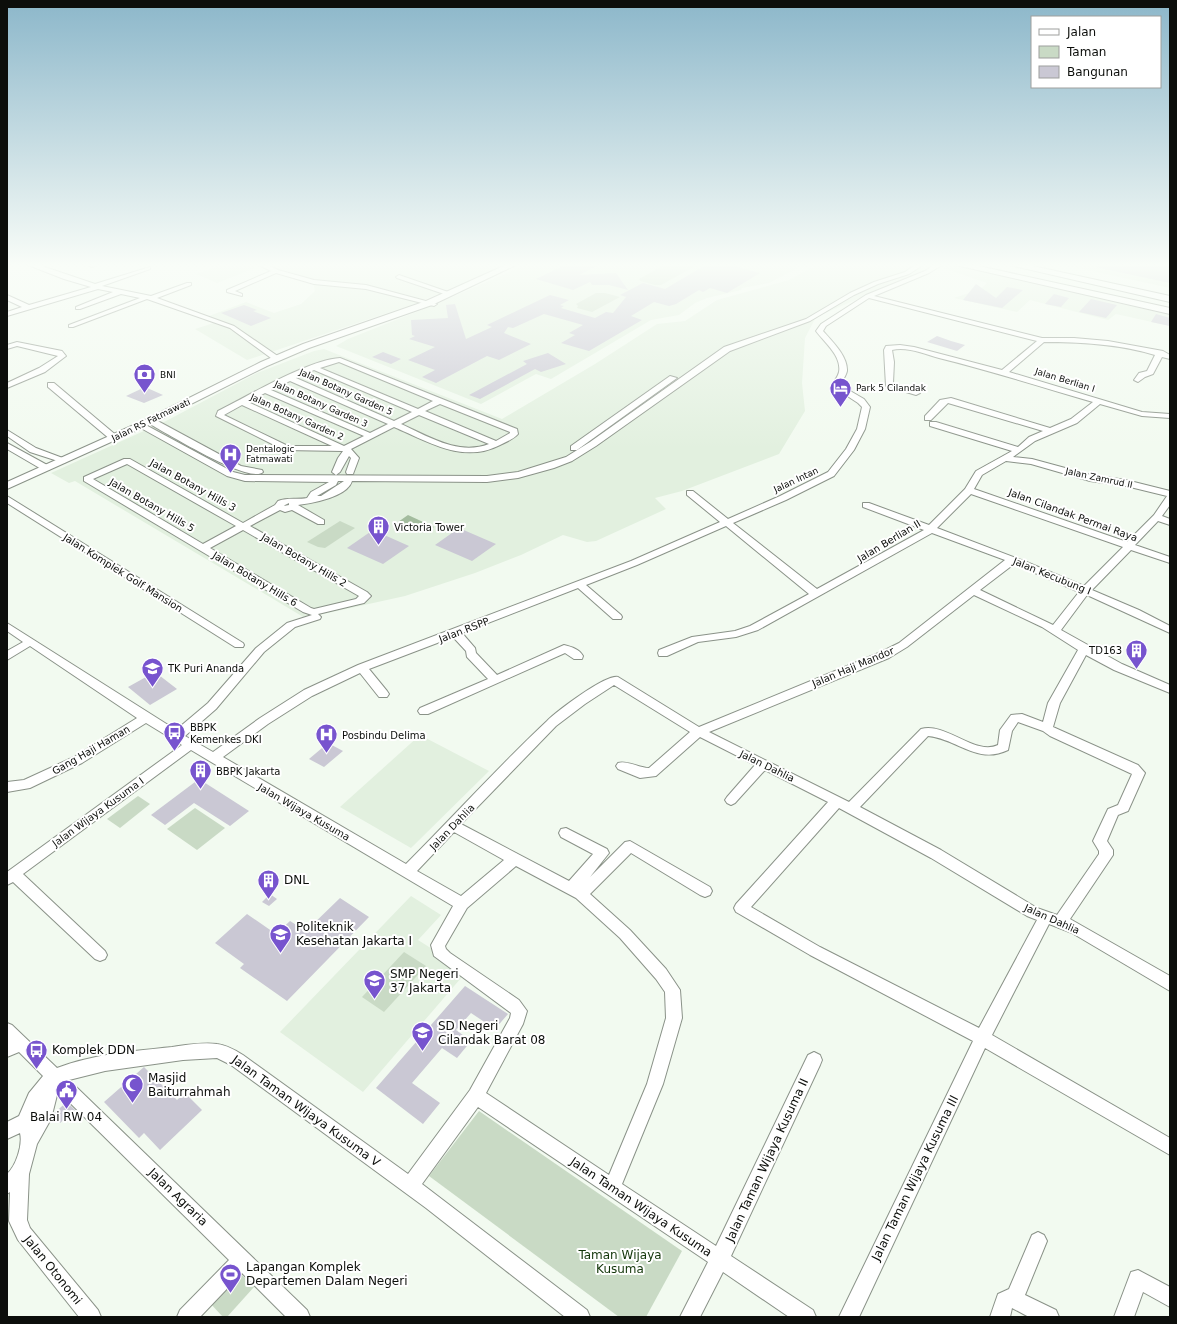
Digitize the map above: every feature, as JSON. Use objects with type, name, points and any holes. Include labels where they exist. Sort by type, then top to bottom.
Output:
[{"type":"main road","name":"Jalan RS Fatmawati","points":[[8,486],[146,423],[253,369],[292,354],[312,349],[374,325]]},
{"type":"street","points":[[226,325],[232,327],[278,359]]},
{"type":"street","points":[[146,423],[230,474],[245,478],[484,472],[514,469],[548,461],[566,453],[716,348],[777,325]]},
{"type":"street","points":[[349,475],[487,479],[518,475],[563,461],[593,444],[727,349],[796,325]]},
{"type":"street","name":"Jalan Intan","points":[[726,522],[831,474],[850,450],[861,429],[866,407],[862,401],[836,386],[843,371],[842,364],[834,349],[819,331],[823,325]]},
{"type":"street","points":[[982,325],[1042,340],[1103,342],[1160,353],[1170,357]]},
{"type":"street","points":[[1004,372],[1042,340]]},
{"type":"street","points":[[7,347],[19,344],[59,353],[62,356],[42,370],[7,386]]},
{"type":"street","name":"Jalan Berlian I","points":[[916,393],[889,384],[889,348],[897,347],[919,351],[1004,372],[1142,414],[1170,416]]},
{"type":"street","points":[[1138,380],[1142,375],[1150,372],[1160,353]]},
{"type":"street","points":[[203,548],[279,507],[285,509],[294,505],[324,498],[347,484],[355,458],[347,450],[287,448],[220,416],[221,413],[241,402],[289,378],[314,368],[340,360],[514,431],[514,434],[496,444],[314,368]]},
{"type":"street","name":"Jalan Botany Garden 5","points":[[289,378],[452,449],[460,451],[481,450],[496,444]]},
{"type":"street","points":[[51,385],[114,438]]},
{"type":"street","name":"Jalan Botany Garden 3","points":[[265,390],[370,436]]},
{"type":"street","points":[[312,500],[314,494],[333,483],[342,458],[347,450],[370,436],[440,400]]},
{"type":"street","points":[[1019,450],[931,421],[943,402],[948,400],[1051,430]]},
{"type":"street","name":"Jalan Berlian II","points":[[662,653],[696,639],[736,634],[754,628],[898,550],[931,529],[969,490],[979,473],[1019,450],[1032,439],[1074,421],[1099,401]]},
{"type":"street","name":"Jalan Botany Garden 2","points":[[241,402],[347,450]]},
{"type":"street","points":[[7,432],[20,444],[53,458],[64,460]]},
{"type":"street","points":[[584,441],[593,444]]},
{"type":"street","points":[[7,445],[46,468]]},
{"type":"street","name":"Jalan Zamrud II","points":[[1005,458],[1032,462],[1090,478],[1126,483],[1170,494]]},
{"type":"street","name":"Jalan Botany Hills 5","points":[[131,463],[122,462],[87,479],[203,548]]},
{"type":"street","name":"Jalan Botany Hills 3","points":[[131,463],[244,526]]},
{"type":"street","name":"Jalan Cilandak Permai Raya","points":[[969,490],[1129,547],[1170,560]]},
{"type":"street","points":[[690,493],[816,594]]},
{"type":"street","points":[[1055,630],[1086,590],[1157,517],[1170,498]]},
{"type":"street","name":"Jalan Komplek Golf Mansion","points":[[7,499],[239,645]]},
{"type":"street","points":[[294,505],[321,522]]},
{"type":"street","name":"Jalan Kecubung I","points":[[866,505],[1012,560],[1168,625]]},
{"type":"street","points":[[1157,517],[1170,522]]},
{"type":"street","name":"Jalan RSPP","points":[[213,758],[264,721],[308,693],[362,668],[580,585],[726,522]]},
{"type":"street","name":"Jalan Botany Hills 2","points":[[244,526],[366,596],[360,601],[311,614]]},
{"type":"street","name":"Jalan Botany Hills 6","points":[[203,548],[311,614]]},
{"type":"street","name":"Jalan Haji Mandor","points":[[622,766],[640,773],[652,772],[698,732],[885,655],[903,645],[1012,560]]},
{"type":"street","points":[[580,585],[616,617]]},
{"type":"street","points":[[972,590],[1055,630],[1084,649],[1118,667],[1170,688]]},
{"type":"street","points":[[176,737],[212,706],[260,650],[291,625],[311,614]]},
{"type":"street","name":"Jalan Wijaya Kusuma","points":[[7,626],[176,737],[462,904]]},
{"type":"street","points":[[452,635],[463,653],[471,654],[495,680]]},
{"type":"street","points":[[7,656],[30,642]]},
{"type":"street","points":[[424,711],[564,649],[570,650],[578,656]]},
{"type":"street","points":[[851,808],[925,732],[934,732],[982,750],[993,752],[1004,747],[1006,730],[1015,718],[1022,718],[1047,728],[1046,726],[1054,703],[1084,649]]},
{"type":"street","points":[[362,668],[383,694]]},
{"type":"street","name":"Jalan Dahlia","points":[[407,872],[552,723],[581,701],[614,680],[698,732],[837,800],[936,854],[1032,912],[1053,920],[1170,984]]},
{"type":"street","name":"Gang Haji Haman","points":[[10,786],[26,785],[72,763],[146,718]]},
{"type":"street","name":"Jalan Taman Wijaya Kusuma III","points":[[849,1317],[982,1038],[1053,920],[1106,855],[1106,850],[1100,841],[1111,816],[1116,810],[1123,808],[1139,773],[1137,770],[1054,733],[1047,728]]},
{"type":"street","name":"Jalan Wijaya Kusuma I","points":[[10,876],[190,745]]},
{"type":"street","points":[[731,800],[762,764]]},
{"type":"street","points":[[837,800],[741,908],[815,951],[933,1011],[982,1038],[1170,1147]]},
{"type":"street","points":[[453,826],[576,891],[625,934],[661,974],[672,990],[674,1018],[655,1084],[612,1188]]},
{"type":"street","points":[[566,833],[602,853],[576,891]]},
{"type":"street","points":[[576,891],[630,846],[705,891]]},
{"type":"street","points":[[410,1186],[476,1096],[516,1025],[518,1011],[514,1006],[445,958],[439,952],[438,945],[462,904],[514,859]]},
{"type":"street","points":[[10,876],[100,955]]},
{"type":"street","name":"Jalan Agraria","points":[[7,1030],[13,1047],[54,1077],[300,1317]]},
{"type":"street","name":"Jalan Taman Wijaya Kusuma V","points":[[54,1077],[111,1063],[175,1054],[218,1051],[237,1060],[410,1186],[580,1317]]},
{"type":"street","name":"Jalan Taman Wijaya Kusuma II","points":[[690,1317],[720,1260],[780,1128],[814,1060]]},
{"type":"street","points":[[30,1140],[26,1122],[34,1100],[43,1087],[54,1077]]},
{"type":"street","points":[[30,1140],[43,1119],[54,1077]]},
{"type":"street","name":"Jalan Taman Wijaya Kusuma","points":[[476,1096],[806,1317]]},
{"type":"street","points":[[7,1131],[26,1122]]},
{"type":"street","name":"Jalan Otonomi","points":[[30,1140],[14,1180],[18,1221],[24,1234],[91,1317]]},
{"type":"street","points":[[1014,1299],[1038,1241]]},
{"type":"street","points":[[187,1317],[242,1259]]},
{"type":"street","points":[[1124,1317],[1138,1278],[1170,1298]]},
{"type":"street","points":[[1000,1317],[1005,1301],[1009,1298],[1014,1299],[1048,1317]]},
{"type":"shaded area","points":[[208,325],[352,325],[247,360],[195,329]]},
{"type":"shaded area","points":[[384,325],[643,325],[551,379],[536,374],[481,404],[336,346],[348,339]]},
{"type":"shaded area","points":[[656,325],[812,325],[805,338],[802,383],[805,411],[779,454],[682,491],[655,498],[666,509],[596,541],[587,542],[563,535],[521,555],[475,573],[405,596],[305,618],[75,481],[69,483],[51,473],[166,421],[257,373],[314,351],[324,349],[502,419],[595,364]]},
{"type":"shaded area","points":[[408,515],[434,527],[424,533],[398,522]]},
{"type":"shaded area","points":[[420,735],[489,771],[411,848],[340,807]]},
{"type":"shaded area","name":"SMP Negeri 37 Jakarta","points":[[411,896],[441,915],[418,940],[467,971],[363,1092],[280,1032]]},
{"type":"green space","points":[[340,521],[355,528],[325,548],[318,547],[307,542]]},
{"type":"green space","points":[[138,796],[150,804],[120,828],[107,819]]},
{"type":"green space","points":[[195,808],[225,828],[197,850],[167,829]]},
{"type":"green space","points":[[404,952],[426,966],[384,1012],[362,997]]},
{"type":"green space","name":"Taman Wijaya Kusuma","points":[[479,1111],[682,1251],[646,1317],[619,1317],[429,1176]]},
{"type":"green space","name":"Lapangan Komplek Departemen Dalam Negeri","points":[[237,1270],[254,1287],[227,1317],[223,1317],[209,1302]]},
{"type":"building","points":[[411,325],[462,325],[466,339],[492,327],[487,325],[520,325],[513,328],[508,327],[504,333],[531,344],[499,360],[487,356],[436,383],[422,377],[435,370],[408,360],[435,347],[409,339],[415,336],[412,335]]},
{"type":"building","points":[[583,325],[634,325],[589,351],[561,343],[575,335],[569,333]]},
{"type":"building","points":[[937,336],[965,345],[957,351],[927,342]]},
{"type":"building","points":[[383,352],[401,359],[391,364],[372,357]]},
{"type":"building","points":[[548,353],[566,364],[541,372],[535,369],[480,399],[469,395],[527,364],[523,361]]},
{"type":"building","name":"BNI","points":[[145,387],[163,395],[144,403],[126,396]]},
{"type":"building","points":[[459,528],[496,544],[472,561],[435,545]]},
{"type":"building","name":"Victoria Tower","points":[[373,530],[409,546],[383,564],[347,548]]},
{"type":"building","name":"TK Puri Ananda","points":[[155,672],[177,689],[150,705],[128,687]]},
{"type":"building","name":"Posbindu Delima","points":[[328,743],[343,751],[324,767],[309,759]]},
{"type":"building","name":"BBPK Jakarta","points":[[199,779],[249,811],[230,826],[194,803],[165,825],[151,815]]},
{"type":"building","name":"DNL","points":[[270,894],[277,899],[269,906],[262,902]]},
{"type":"building","name":"Politeknik Kesehatan Jakarta I","points":[[340,898],[369,917],[287,1001],[240,968],[244,964],[215,943],[247,914],[276,934],[290,921],[306,931]]},
{"type":"building","name":"SD Negeri Cilandak Barat 08","points":[[465,986],[508,1014],[495,1029],[471,1013],[456,1030],[471,1041],[457,1058],[442,1048],[412,1083],[440,1103],[423,1124],[376,1088]]},
{"type":"building","name":"Masjid Baiturrahmah","points":[[144,1067],[177,1100],[185,1093],[202,1110],[160,1150],[144,1133],[139,1138],[104,1102]]},
{"type":"building","name":"Balai RW 04","points":[[67,1102],[75,1110],[60,1123],[53,1117],[54,1113]]},
{"type":"place","name":"BNI","points":[[144,394]]},
{"type":"place","name":"Park 5 Cilandak","points":[[840,408]]},
{"type":"place","name":"Dentalogic Fatmawati","points":[[230,474]]},
{"type":"place","name":"Victoria Tower","points":[[378,546]]},
{"type":"place","name":"TD163","points":[[1137,670]]},
{"type":"place","name":"TK Puri Ananda","points":[[153,688]]},
{"type":"place","name":"BBPK Kemenkes DKI","points":[[174,752]]},
{"type":"place","name":"Posbindu Delima","points":[[326,754]]},
{"type":"place","name":"BBPK Jakarta","points":[[201,790]]},
{"type":"place","name":"DNL","points":[[269,900]]},
{"type":"place","name":"Politeknik Kesehatan Jakarta I","points":[[281,954]]},
{"type":"place","name":"SMP Negeri 37 Jakarta","points":[[375,1000]]},
{"type":"place","name":"SD Negeri Cilandak Barat 08","points":[[422,1052]]},
{"type":"place","name":"Komplek DDN","points":[[37,1070]]},
{"type":"place","name":"Masjid Baiturrahmah","points":[[132,1104]]},
{"type":"place","name":"Balai RW 04","points":[[66,1110]]},
{"type":"place","name":"Lapangan Komplek Departemen Dalam Negeri","points":[[231,1294]]}]
